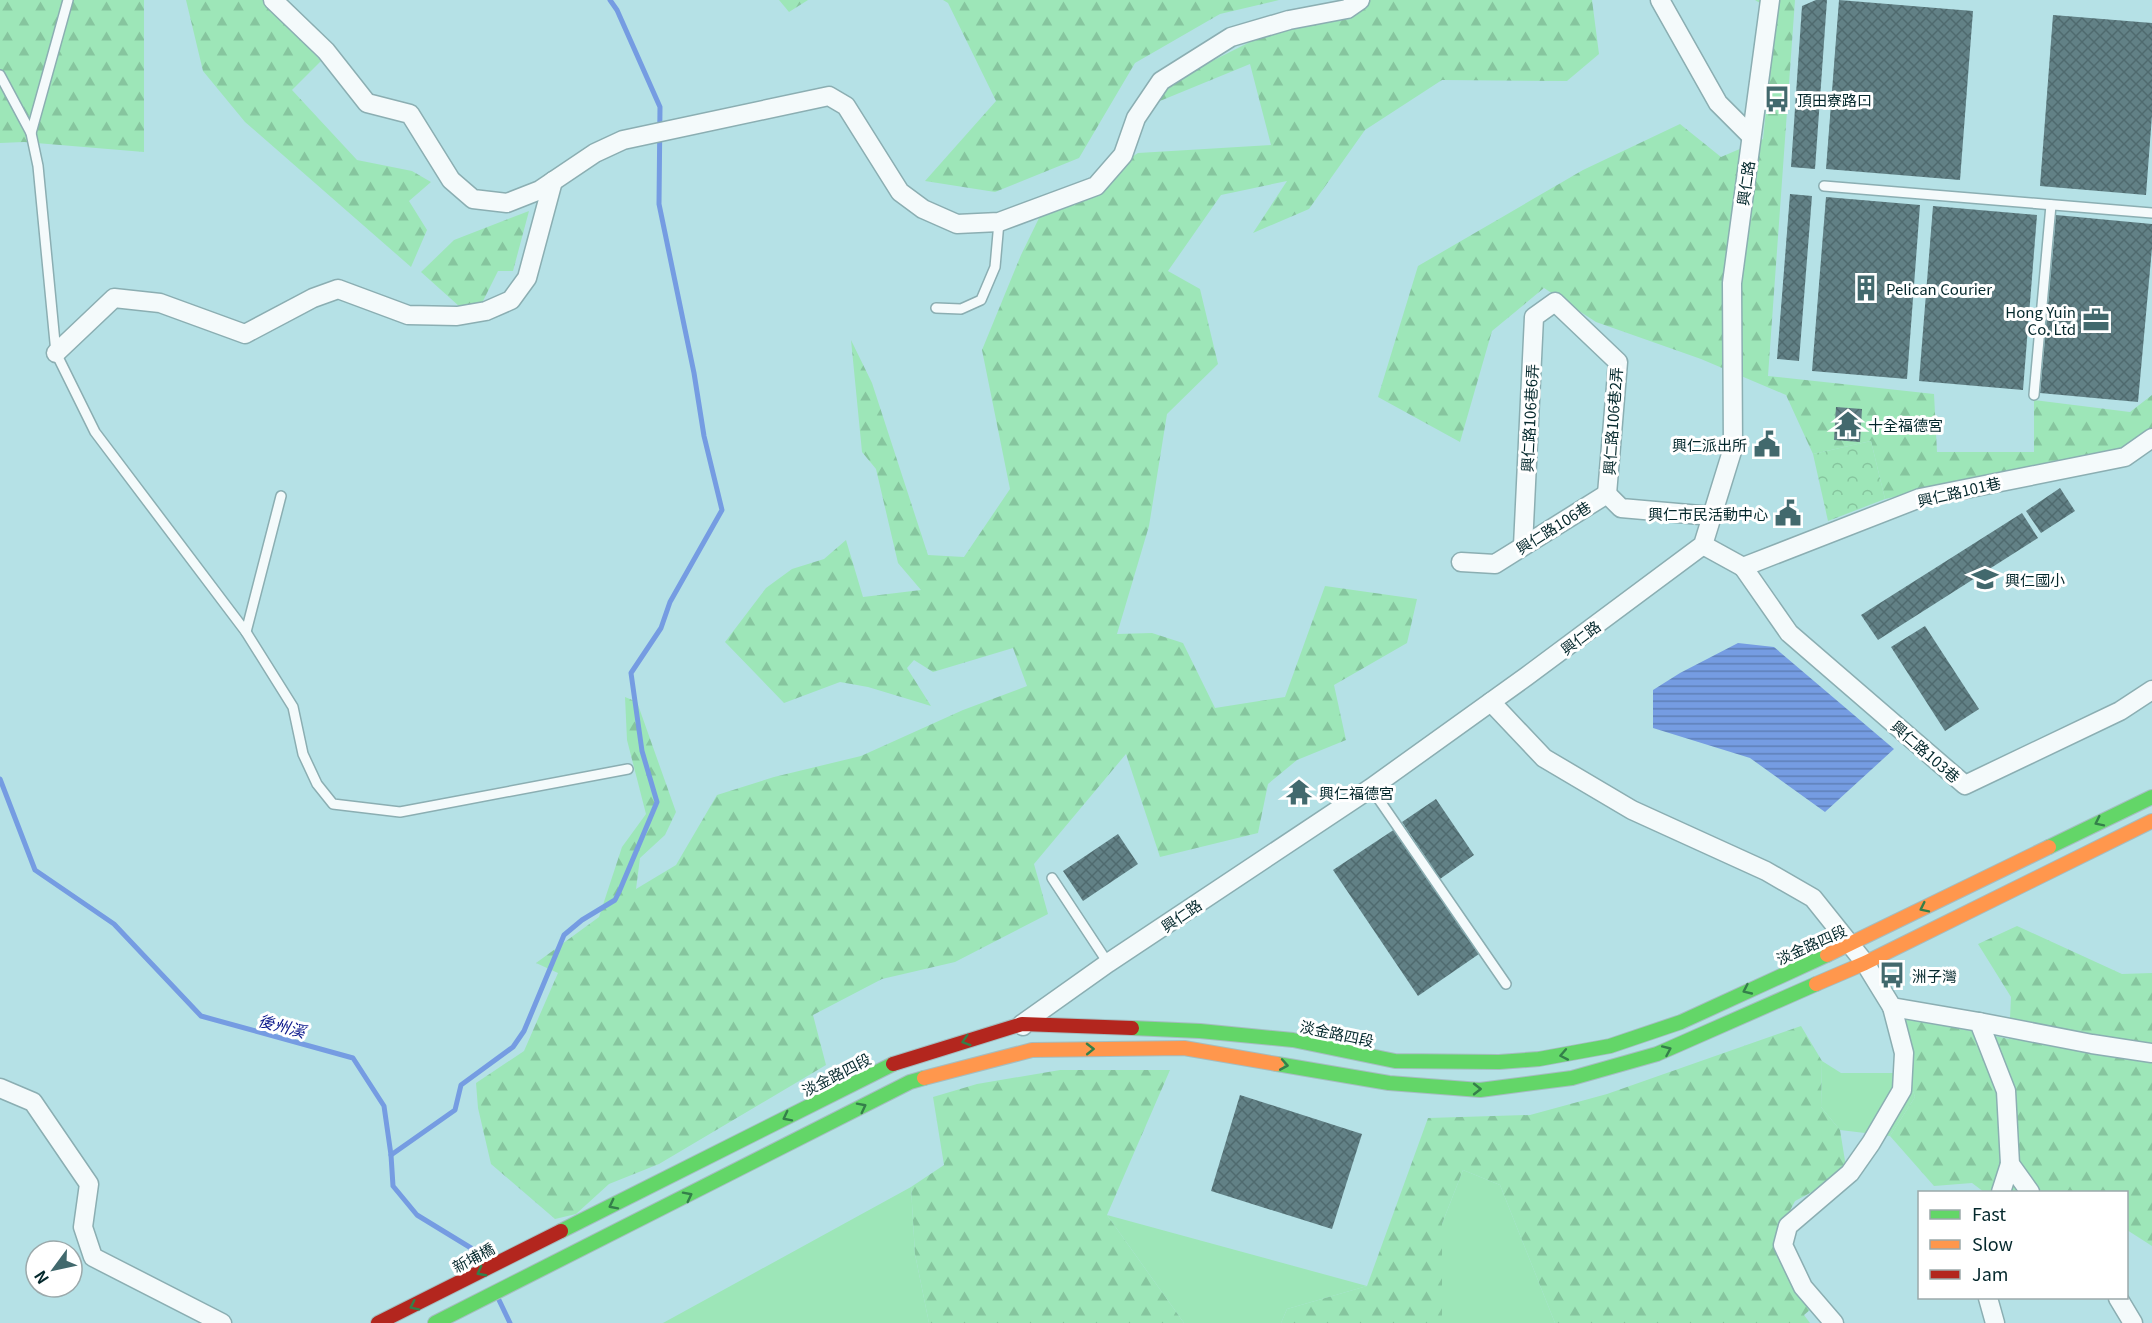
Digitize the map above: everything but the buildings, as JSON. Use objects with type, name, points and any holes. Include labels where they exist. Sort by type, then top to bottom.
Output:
[{"type":"main road","name":"淡金路四段","points":[[512,1256],[894,1063],[1022,1024],[1200,1031],[1281,1039],[1395,1061],[1499,1062],[1539,1059],[1610,1046],[1681,1022],[1850,944],[2152,797]]},
{"type":"main road","points":[[435,1323],[910,1082],[1032,1050],[1184,1048],[1389,1083],[1480,1090],[1572,1078],[1657,1054],[1865,963],[2152,821]]},
{"type":"main road","name":"新埔橋","points":[[378,1323],[512,1256]]},
{"type":"street","points":[[273,0],[326,51],[367,102],[410,114],[451,180],[473,199],[507,202],[540,190],[595,153],[623,140],[829,96],[846,106],[900,192],[923,209],[957,224],[999,222],[1096,186],[1124,155],[1136,118],[1161,81],[1231,38],[1289,20],[1347,9],[1360,0]]},
{"type":"street","points":[[1660,0],[1718,103],[1751,136]]},
{"type":"street","name":"興仁路","points":[[1022,1024],[1108,963],[1371,788],[1703,545],[1733,448],[1732,283],[1770,0]]},
{"type":"street","points":[[56,353],[114,298],[160,303],[245,334],[313,298],[338,289],[408,315],[457,316],[486,311],[511,300],[527,278],[553,181]]},
{"type":"street","name":"興仁路106巷2弄","points":[[1556,302],[1618,362],[1607,494]]},
{"type":"street","name":"興仁路106巷6弄","points":[[1523,546],[1534,317],[1556,302]]},
{"type":"street","name":"興仁路101巷","points":[[1743,567],[1920,498],[2125,457],[2152,438]]},
{"type":"street","points":[[2125,457],[2152,454]]},
{"type":"street","name":"興仁路106巷","points":[[1461,562],[1494,564],[1607,494],[1621,508],[1712,516]]},
{"type":"street","points":[[1703,545],[1743,567]]},
{"type":"street","name":"興仁路103巷","points":[[1743,567],[1789,633],[1965,784],[2120,711],[2152,690]]},
{"type":"street","points":[[1491,702],[1544,758],[1632,810],[1766,871],[1813,898],[1865,963],[1892,1007],[1904,1053],[1902,1090],[1871,1143],[1850,1173],[1788,1226],[1783,1245],[1803,1287],[1834,1323]]},
{"type":"street","points":[[1892,1007],[2152,1053]]},
{"type":"street","points":[[1979,1022],[2006,1091],[2010,1164],[2001,1191]]},
{"type":"street","points":[[1022,1024],[1032,1050]]},
{"type":"street","points":[[0,1088],[33,1102],[89,1184],[83,1227],[93,1257],[222,1323]]},
{"type":"street","points":[[2010,1164],[2029,1191]]},
{"type":"street","points":[[1988,1299],[1995,1323]]},
{"type":"street","points":[[2119,1299],[2133,1323]]},
{"type":"lane","points":[[31,134],[69,0]]},
{"type":"lane","points":[[0,75],[31,134],[38,166],[56,353],[95,432],[246,632],[293,707],[303,754],[317,784],[333,804],[400,812],[628,769]]},
{"type":"lane","points":[[1824,186],[2152,213]]},
{"type":"lane","points":[[2034,395],[2051,205]]},
{"type":"lane","points":[[936,308],[961,309],[981,300],[995,267],[999,222]]},
{"type":"lane","points":[[246,632],[281,496]]},
{"type":"lane","points":[[1371,788],[1506,984]]},
{"type":"lane","points":[[1052,878],[1108,963]]},
{"type":"green space","points":[[0,0],[144,0],[144,152],[24,142],[0,143]]},
{"type":"green space","points":[[186,0],[264,0],[321,61],[292,90],[357,160],[412,171],[431,182],[409,201],[427,230],[411,267],[245,122],[203,71]]},
{"type":"green space","points":[[779,0],[808,0],[789,12]]},
{"type":"green space","points":[[943,0],[1279,0],[1220,14],[1135,63],[1079,158],[995,192],[925,181],[996,101],[948,3]]},
{"type":"green space","points":[[1370,0],[1592,0],[1599,54],[1567,81],[1442,80],[1365,130],[1309,209],[1253,233],[1287,181],[1221,195],[1168,271],[1200,289],[1218,364],[1167,414],[1149,526],[1117,634],[1152,633],[1183,643],[1215,708],[1285,697],[1325,586],[1417,599],[1407,643],[1334,685],[1346,740],[1297,760],[1268,784],[1258,833],[1160,857],[1126,754],[1034,864],[1048,914],[955,962],[882,979],[813,1015],[826,1065],[659,1164],[609,1184],[576,1214],[555,1219],[491,1164],[478,1108],[476,1083],[524,1051],[558,973],[536,963],[599,917],[622,847],[646,814],[627,740],[625,697],[637,702],[676,812],[665,835],[640,858],[636,889],[676,865],[717,795],[774,777],[861,756],[963,710],[1027,686],[1013,648],[933,672],[914,660],[907,668],[931,706],[868,687],[840,682],[784,703],[725,642],[766,588],[792,569],[824,559],[846,540],[863,597],[921,590],[898,563],[876,469],[862,452],[851,340],[872,383],[928,555],[964,557],[1010,489],[982,350],[1021,255],[1040,216],[1138,153],[1271,145],[1250,64],[1155,103],[1166,84],[1276,29],[1350,19]]},
{"type":"green space","points":[[1755,0],[1795,0],[1768,376],[1934,394],[1937,452],[2034,452],[2034,400],[2130,412],[2152,395],[2152,431],[2121,451],[2036,465],[1885,499],[1871,441],[1813,454],[1786,395],[1701,359],[1596,322],[1544,288],[1492,331],[1460,442],[1378,397],[1418,266],[1583,170],[1680,124],[1721,157],[1763,139],[1776,13]]},
{"type":"green space","points":[[529,211],[513,271],[498,271],[482,303],[460,307],[421,272],[454,240]]},
{"type":"green space","points":[[1871,441],[1885,499],[1828,521],[1813,454]]},
{"type":"green space","points":[[2017,926],[2122,974],[2152,973],[2152,1246],[2128,1231],[2128,1191],[2041,1191],[2026,1173],[2016,1191],[1983,1191],[1972,1183],[1934,1186],[1890,1136],[1915,1097],[1907,1073],[1904,1017],[2009,1039],[2011,997],[1978,944]]},
{"type":"green space","points":[[1801,1026],[1822,1061],[1821,1107],[1840,1130],[1846,1167],[1827,1184],[1795,1201],[1779,1232],[1784,1263],[1825,1297],[1804,1315],[1810,1323],[1555,1323],[1500,1185],[1463,1170],[1442,1224],[1442,1323],[1281,1323],[1287,1309],[1367,1286],[1428,1118],[1530,1115],[1607,1094]]},
{"type":"green space","points":[[1822,1061],[1841,1073],[1907,1073],[1915,1097],[1890,1136],[1840,1130],[1821,1107]]},
{"type":"green space","points":[[1060,1070],[1170,1070],[1107,1215],[1184,1323],[929,1323],[915,1254],[911,1187],[944,1165],[933,1097],[977,1084]]},
{"type":"green space","points":[[1463,1170],[1500,1185],[1555,1323],[1442,1323],[1442,1224]]},
{"type":"green space","points":[[911,1187],[915,1254],[929,1323],[663,1323]]},
{"type":"green space","points":[[1107,1215],[1367,1286],[1287,1309],[1281,1323],[1184,1323]]},
{"type":"water","points":[[1738,643],[1774,647],[1894,749],[1825,812],[1750,758],[1653,728],[1653,690],[1680,673]]},
{"type":"waterway","points":[[391,1155],[455,1110],[461,1085],[513,1047],[524,1031],[564,935],[582,920],[615,900],[657,802],[642,751],[631,673],[661,628],[670,602],[722,510],[704,436],[694,373],[659,204],[660,107],[617,10],[610,0]]},
{"type":"waterway","name":"後州溪","points":[[0,779],[35,870],[114,924],[201,1016],[353,1058],[384,1106],[393,1186],[417,1215],[471,1248],[479,1263]]},
{"type":"waterway","name":"後州溪","points":[[499,1300],[510,1323]]},
{"type":"traffic: fast","points":[[2049,847],[2152,797]]},
{"type":"traffic: fast","points":[[1132,1028],[1200,1031],[1293,1040],[1395,1061],[1499,1062],[1539,1059],[1610,1046],[1681,1022],[1827,955]]},
{"type":"traffic: fast","points":[[1277,1064],[1389,1083],[1480,1090],[1572,1078],[1657,1054],[1816,984]]},
{"type":"traffic: fast","points":[[561,1231],[893,1064]]},
{"type":"traffic: fast","points":[[435,1323],[910,1082],[924,1078]]},
{"type":"traffic: slow","points":[[1816,984],[1865,963],[2152,821]]},
{"type":"traffic: slow","points":[[1827,955],[2049,847]]},
{"type":"traffic: slow","points":[[924,1078],[1032,1050],[1184,1048],[1277,1064]]},
{"type":"traffic: jam","points":[[893,1064],[1022,1024],[1132,1028]]},
{"type":"traffic: jam","points":[[378,1323],[561,1231]]},
{"type":"place","name":"頂田寮路口","points":[[1777,99]]},
{"type":"place","name":"Pelican Courier","points":[[1866,288]]},
{"type":"place","name":"Hong Yuin Co. Ltd","points":[[2096,320]]},
{"type":"place","name":"十全福德宮","points":[[1848,424]]},
{"type":"place","name":"興仁派出所","points":[[1767,444]]},
{"type":"place","name":"興仁市民活動中心","points":[[1788,513]]},
{"type":"place","name":"興仁國小","points":[[1985,579]]},
{"type":"place","name":"興仁福德宮","points":[[1299,792]]},
{"type":"place","name":"洲子灣","points":[[1892,975]]}]
